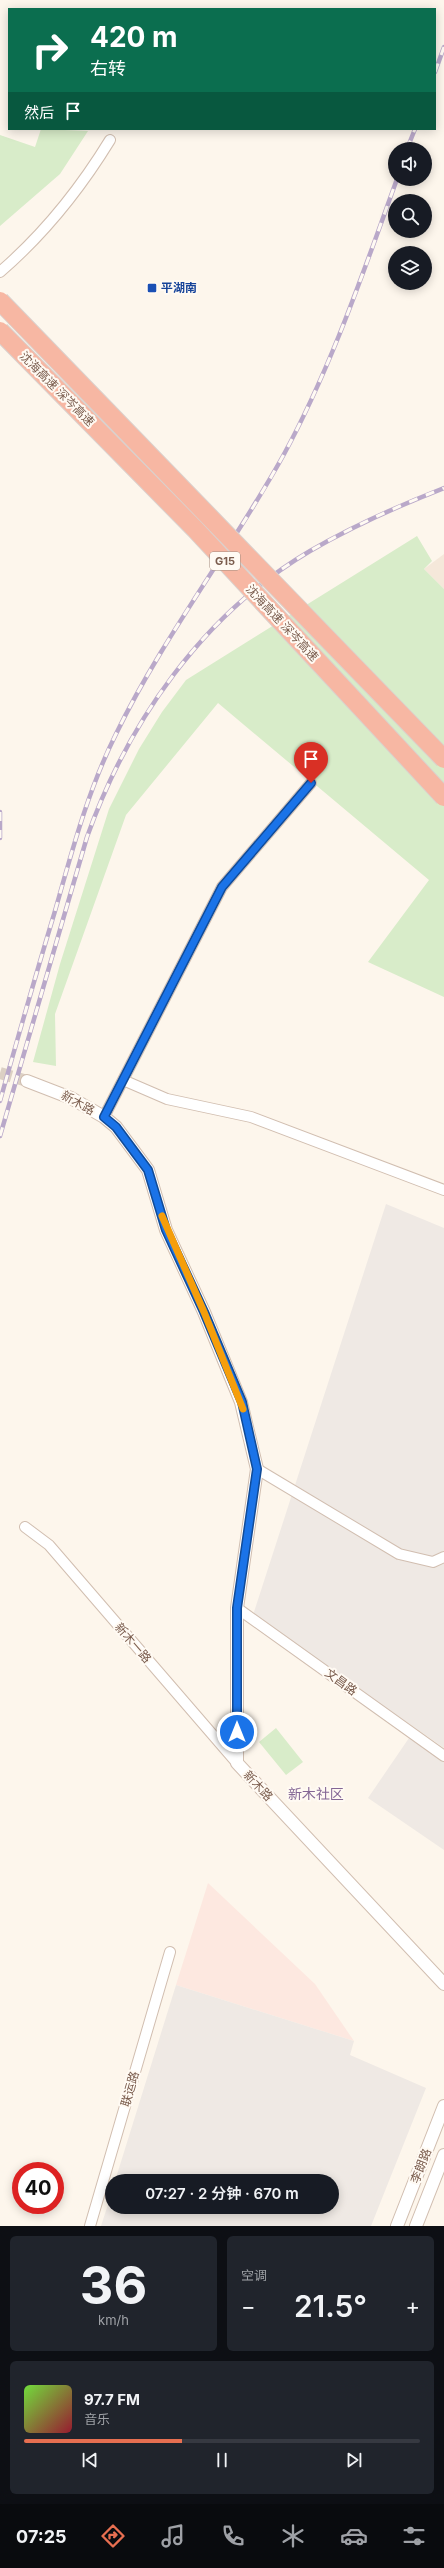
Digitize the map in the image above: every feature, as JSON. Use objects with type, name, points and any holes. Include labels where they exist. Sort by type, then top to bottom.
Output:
[{"type":"highway","name":"沈海高速 深岑高速","points":[[0,301],[444,760]]},
{"type":"highway","name":"沈海高速 深岑高速","points":[[0,331],[196,530],[444,797]]},
{"type":"street","points":[[0,272],[62,210],[87,179],[110,140]]},
{"type":"street","points":[[104,1117],[222,887],[311,783]]},
{"type":"street","points":[[123,1080],[167,1099],[251,1117],[444,1190]]},
{"type":"street","name":"新木路","points":[[27,1081],[71,1098],[104,1117],[116,1127],[148,1170],[166,1230],[204,1312],[242,1402],[257,1469],[237,1608],[238,1763],[444,1984]]},
{"type":"street","points":[[257,1469],[399,1554],[433,1562],[444,1557]]},
{"type":"street","name":"新木一路","points":[[25,1527],[49,1545],[238,1763]]},
{"type":"street","name":"文昌路","points":[[237,1608],[444,1756]]},
{"type":"street","name":"联运路","points":[[90,2226],[170,1952]]},
{"type":"street","name":"李朗路","points":[[397,2226],[444,2106]]},
{"type":"street","name":"李朗路","points":[[416,2226],[444,2155]]},
{"type":"shaded area","points":[[444,554],[444,589],[424,569]]},
{"type":"shaded area","points":[[386,1204],[444,1228],[444,1748],[253,1615]]},
{"type":"shaded area","points":[[409,1738],[444,1762],[444,1850],[368,1798]]},
{"type":"shaded area","points":[[208,1883],[315,1984],[354,2041],[176,1985]]},
{"type":"shaded area","points":[[176,1985],[354,2041],[350,2055],[426,2088],[371,2226],[101,2226],[105,2214],[339,2214],[339,2174],[117,2174]]},
{"type":"green space","points":[[41,130],[88,131],[60,174],[0,226],[0,135],[35,147]]},
{"type":"green space","points":[[417,536],[432,561],[424,569],[444,589],[444,997],[368,962],[429,880],[218,703],[126,815],[55,1014],[56,1066],[33,1062],[60,964],[109,809],[139,749],[162,712],[186,680]]},
{"type":"green space","points":[[276,1728],[303,1762],[286,1775],[259,1742]]},
{"type":"tunnel","points":[[0,1073],[27,1081]]},
{"type":"railway","points":[[436,69],[444,47]]},
{"type":"railway","points":[[410,142],[415,130]]},
{"type":"railway","points":[[0,1101],[74,843],[106,755],[155,663],[263,491],[300,423],[345,320],[395,186]]},
{"type":"railway","points":[[0,1136],[87,837],[104,794],[124,753],[147,713],[174,674],[203,639],[236,606],[271,577],[310,551],[343,533],[393,509],[444,488]]},
{"type":"railway","points":[[0,812],[0,838]]},
{"type":"slow traffic","points":[[162,1216],[166,1230],[204,1312],[242,1402],[243,1409]]},
{"type":"place","name":"平湖南","points":[[152,288]]},
{"type":"district","name":"新木社区","points":[[316,1794]]},
{"type":"route","points":[[237,1732],[237,1608],[257,1469],[242,1402],[204,1312],[166,1230],[148,1170],[116,1127],[104,1117],[163,1005],[222,887],[265,834],[311,783]]}]
